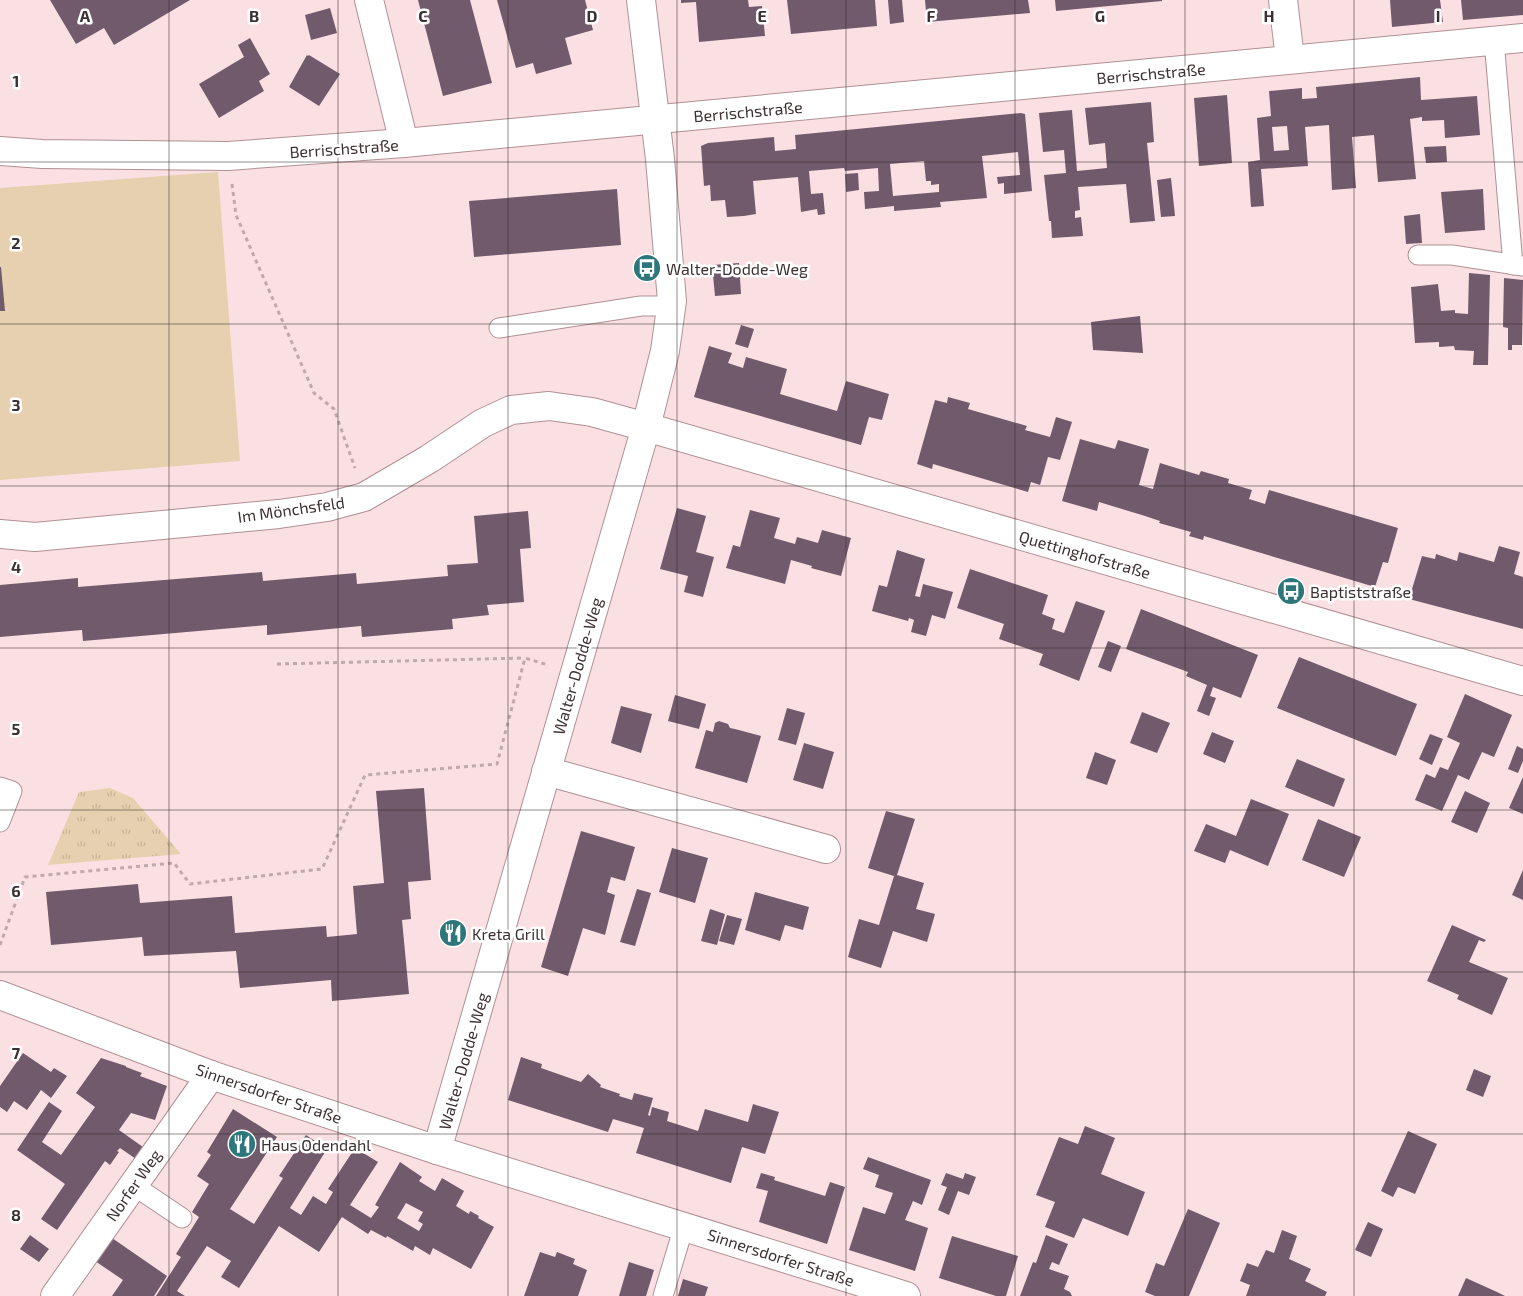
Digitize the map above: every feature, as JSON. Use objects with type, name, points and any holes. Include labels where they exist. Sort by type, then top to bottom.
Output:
[{"type":"street","points":[[369,0],[404,144]]},
{"type":"street","name":"Walter-Dodde-Weg","points":[[437,1150],[646,427],[666,351],[671,306],[668,243],[656,119],[641,0]]},
{"type":"street","points":[[1283,0],[1290,59]]},
{"type":"street","name":"Berrischstraße","points":[[0,150],[42,154],[228,156],[404,144],[1523,38]]},
{"type":"street","name":"Im Mönchsfeld","points":[[0,534],[35,536],[279,514],[327,507],[364,497],[429,459],[482,423],[511,410],[549,406],[592,412],[646,427]]},
{"type":"street","name":"Quettinghofstraße","points":[[646,427],[1523,681]]},
{"type":"street","points":[[546,771],[826,849]]},
{"type":"street","name":"Sinnersdorfer Straße","points":[[0,995],[211,1074],[437,1150],[906,1296]]},
{"type":"street","name":"Norfer Weg","points":[[56,1296],[211,1074]]},
{"type":"lane","points":[[1418,255],[1452,254],[1518,265],[1494,40]]},
{"type":"lane","points":[[499,328],[640,306],[671,306]]},
{"type":"lane","points":[[0,787],[12,791],[0,822]]},
{"type":"lane","points":[[133,1185],[182,1218]]},
{"type":"lane","points":[[663,1296],[684,1226]]},
{"type":"path","points":[[228,156],[236,216],[314,393],[334,409],[364,497]]},
{"type":"path","points":[[277,664],[526,658],[575,673]]},
{"type":"path","points":[[0,945],[25,877],[174,863],[190,884],[322,869],[365,775],[497,764],[526,658]]},
{"type":"green space","points":[[218,172],[240,461],[0,480],[0,188]]},
{"type":"green space","points":[[110,788],[133,798],[181,854],[48,865],[79,792]]},
{"type":"building","points":[[50,0],[190,0],[114,45],[104,28],[76,44]]},
{"type":"building","points":[[418,0],[470,0],[492,83],[443,96]]},
{"type":"building","points":[[497,0],[585,0],[593,30],[565,38],[572,64],[536,74],[533,63],[516,68]]},
{"type":"building","points":[[681,0],[748,0],[749,7],[762,6],[765,36],[699,42],[696,2],[681,3]]},
{"type":"building","points":[[787,0],[875,0],[877,26],[791,34]]},
{"type":"building","points":[[888,0],[902,0],[904,22],[890,24]]},
{"type":"building","points":[[925,0],[1028,0],[1030,13],[927,22]]},
{"type":"building","points":[[1055,0],[1162,0],[1162,1],[1056,11]]},
{"type":"building","points":[[1390,0],[1440,0],[1443,22],[1392,27]]},
{"type":"building","points":[[1461,0],[1523,0],[1523,15],[1463,20]]},
{"type":"building","points":[[330,8],[337,33],[311,40],[305,15]]},
{"type":"building","points":[[250,38],[270,74],[259,81],[264,91],[219,118],[199,84],[244,57],[238,45]]},
{"type":"building","points":[[307,55],[340,74],[319,106],[289,87]]},
{"type":"building","points":[[1420,77],[1421,100],[1477,96],[1480,135],[1445,138],[1444,120],[1422,121],[1422,117],[1410,119],[1416,179],[1378,182],[1374,135],[1352,137],[1356,188],[1332,190],[1329,125],[1305,127],[1308,166],[1261,169],[1264,206],[1251,207],[1248,162],[1260,160],[1257,118],[1271,116],[1269,91],[1302,88],[1302,99],[1317,98],[1316,87]],"holes":[[[1287,126],[1289,150],[1274,151],[1272,127]]]},
{"type":"building","points":[[1227,95],[1232,163],[1199,166],[1194,98]]},
{"type":"building","points":[[1151,102],[1154,142],[1147,143],[1155,221],[1130,223],[1126,184],[1078,187],[1080,210],[1075,211],[1075,218],[1081,217],[1083,236],[1052,238],[1044,175],[1066,173],[1064,150],[1043,152],[1039,113],[1072,110],[1077,171],[1107,168],[1105,143],[1089,145],[1085,108]]},
{"type":"building","points":[[1021,113],[1025,114],[1032,191],[1004,194],[1004,183],[998,184],[997,177],[1020,175],[1018,152],[982,156],[987,198],[940,202],[941,207],[894,211],[894,206],[865,209],[864,192],[879,191],[878,168],[845,171],[844,168],[809,171],[811,194],[823,193],[825,214],[818,215],[817,209],[801,212],[798,177],[753,181],[756,214],[727,217],[725,200],[711,201],[710,185],[704,186],[701,146],[708,143],[774,137],[775,151],[796,149],[795,135]],"holes":[[[924,161],[926,181],[931,181],[931,185],[939,184],[939,192],[893,196],[890,164]]]},
{"type":"building","points":[[1446,146],[1447,162],[1426,163],[1424,147]]},
{"type":"building","points":[[858,173],[859,190],[846,192],[845,174]]},
{"type":"building","points":[[1171,178],[1175,216],[1161,217],[1157,180]]},
{"type":"building","points":[[617,189],[621,245],[474,257],[469,201]]},
{"type":"building","points":[[1483,189],[1485,230],[1445,233],[1441,192]]},
{"type":"building","points":[[1420,214],[1422,243],[1406,244],[1404,216]]},
{"type":"building","points":[[739,263],[741,294],[715,296],[712,265]]},
{"type":"building","points":[[1,267],[5,311],[0,311]]},
{"type":"building","points":[[1469,273],[1490,275],[1488,365],[1473,365],[1474,351],[1455,350],[1454,346],[1439,347],[1439,342],[1415,343],[1411,287],[1438,284],[1441,311],[1455,310],[1455,313],[1468,314]]},
{"type":"building","points":[[1504,278],[1523,280],[1522,345],[1512,345],[1512,350],[1508,350],[1508,328],[1503,327]]},
{"type":"building","points":[[1140,316],[1143,353],[1093,350],[1091,322]]},
{"type":"building","points":[[741,325],[754,329],[748,348],[735,344]]},
{"type":"building","points":[[709,346],[732,353],[728,363],[743,368],[746,357],[787,369],[780,394],[837,411],[846,381],[889,394],[882,420],[869,417],[861,445],[694,397]]},
{"type":"building","points":[[948,397],[970,403],[968,409],[1027,426],[1025,430],[1050,437],[1056,417],[1072,422],[1060,460],[1048,457],[1040,485],[1031,482],[1028,492],[933,464],[932,469],[917,464],[935,400],[947,403]]},
{"type":"building","points":[[1080,439],[1115,449],[1118,440],[1149,449],[1139,485],[1153,489],[1160,463],[1199,475],[1201,471],[1229,479],[1228,483],[1252,490],[1249,499],[1265,504],[1269,490],[1398,528],[1388,563],[1383,562],[1375,587],[1204,536],[1203,540],[1189,536],[1191,532],[1099,502],[1097,511],[1062,501]]},
{"type":"building","points":[[677,508],[706,516],[696,552],[714,557],[703,597],[684,592],[688,576],[660,569]]},
{"type":"building","points":[[750,510],[780,518],[774,538],[795,544],[797,537],[818,543],[822,530],[851,538],[841,576],[811,568],[812,566],[791,560],[785,584],[726,568],[733,545],[740,547]]},
{"type":"building","points":[[528,511],[531,548],[520,549],[524,602],[487,605],[489,615],[452,619],[453,629],[362,637],[361,626],[267,635],[267,625],[83,641],[82,630],[0,637],[0,585],[78,578],[78,587],[262,572],[263,581],[356,573],[357,584],[448,576],[447,565],[478,563],[474,516]]},
{"type":"building","points":[[1499,546],[1520,552],[1514,574],[1523,577],[1523,629],[1409,599],[1422,556],[1435,559],[1436,554],[1457,561],[1459,552],[1494,562]]},
{"type":"building","points":[[897,550],[925,559],[915,596],[920,597],[923,584],[953,592],[945,619],[932,615],[926,636],[911,632],[914,620],[909,618],[908,621],[872,611],[879,585],[887,587]]},
{"type":"building","points":[[970,569],[1048,595],[1042,614],[1055,619],[1052,629],[1064,633],[1076,601],[1105,611],[1079,681],[1039,665],[1043,654],[999,639],[1004,624],[957,608]]},
{"type":"building","points":[[1141,609],[1258,655],[1241,698],[1213,687],[1210,696],[1216,698],[1209,716],[1197,711],[1207,685],[1186,676],[1188,672],[1126,649]]},
{"type":"building","points":[[1108,641],[1121,646],[1111,672],[1098,667]]},
{"type":"building","points":[[1299,657],[1417,704],[1396,756],[1277,708]]},
{"type":"building","points":[[1465,694],[1512,715],[1494,757],[1482,752],[1469,780],[1458,775],[1442,811],[1415,800],[1426,774],[1435,778],[1440,767],[1448,770],[1460,743],[1447,737]]},
{"type":"building","points":[[675,695],[706,704],[699,729],[668,721]]},
{"type":"building","points":[[621,706],[652,714],[641,753],[611,743]]},
{"type":"building","points":[[787,708],[805,713],[796,745],[778,740]]},
{"type":"building","points":[[1142,712],[1170,723],[1157,753],[1130,743]]},
{"type":"building","points":[[719,721],[728,724],[730,728],[761,736],[747,783],[695,768],[706,730],[713,732],[715,723]]},
{"type":"building","points":[[1212,732],[1234,741],[1225,763],[1203,754]]},
{"type":"building","points":[[1430,734],[1443,739],[1432,765],[1419,759]]},
{"type":"building","points":[[804,743],[834,752],[823,789],[793,780]]},
{"type":"building","points":[[1517,746],[1523,749],[1523,761],[1518,773],[1508,769]]},
{"type":"building","points":[[1095,752],[1116,760],[1107,785],[1086,778]]},
{"type":"building","points":[[1297,759],[1345,779],[1334,807],[1285,787]]},
{"type":"building","points":[[1523,777],[1523,814],[1509,808]]},
{"type":"building","points":[[424,788],[431,880],[408,882],[411,919],[402,920],[409,994],[332,1001],[331,980],[240,988],[236,951],[144,956],[142,937],[51,945],[46,892],[138,884],[140,903],[232,896],[235,933],[326,926],[327,937],[357,934],[353,886],[384,883],[376,791]]},
{"type":"building","points":[[1465,791],[1490,803],[1477,833],[1451,822]]},
{"type":"building","points":[[1251,799],[1289,814],[1268,866],[1230,850],[1225,863],[1194,851],[1206,824],[1236,836]]},
{"type":"building","points":[[886,811],[915,819],[897,875],[924,883],[916,909],[935,914],[927,942],[893,931],[881,968],[848,957],[859,919],[879,925],[894,876],[868,868]]},
{"type":"building","points":[[1318,819],[1361,837],[1344,877],[1302,860]]},
{"type":"building","points":[[581,831],[635,847],[625,881],[611,877],[607,892],[615,895],[605,935],[583,928],[568,976],[541,967]]},
{"type":"building","points":[[672,848],[708,858],[695,903],[659,892]]},
{"type":"building","points":[[1523,870],[1523,900],[1512,895]]},
{"type":"building","points":[[637,889],[651,893],[635,946],[620,942]]},
{"type":"building","points":[[755,892],[809,907],[803,930],[785,925],[780,941],[745,930]]},
{"type":"building","points":[[710,909],[725,914],[717,945],[701,941]]},
{"type":"building","points":[[727,915],[742,919],[734,945],[719,941]]},
{"type":"building","points":[[1452,925],[1486,940],[1484,942],[1479,940],[1469,962],[1508,978],[1492,1015],[1457,999],[1459,995],[1427,981]]},
{"type":"building","points":[[23,1053],[51,1072],[54,1068],[67,1076],[51,1098],[41,1090],[27,1110],[14,1101],[7,1112],[0,1107],[0,1086]]},
{"type":"building","points":[[521,1057],[542,1064],[541,1068],[581,1082],[588,1074],[601,1085],[600,1087],[620,1094],[619,1096],[632,1100],[634,1093],[653,1098],[648,1115],[650,1116],[652,1107],[669,1112],[667,1121],[698,1131],[705,1109],[748,1122],[753,1104],[779,1112],[765,1154],[742,1147],[731,1183],[636,1153],[644,1128],[613,1119],[608,1132],[508,1100]]},
{"type":"building","points":[[101,1058],[126,1066],[142,1073],[140,1076],[167,1086],[155,1120],[131,1113],[119,1130],[143,1147],[136,1159],[120,1148],[110,1165],[105,1161],[57,1230],[41,1219],[65,1184],[17,1150],[49,1102],[62,1111],[42,1142],[61,1155],[95,1107],[76,1093]]},
{"type":"building","points":[[1474,1069],[1491,1076],[1483,1097],[1466,1090]]},
{"type":"building","points":[[233,1109],[277,1137],[230,1209],[254,1224],[283,1178],[279,1176],[306,1135],[327,1149],[290,1208],[301,1215],[313,1196],[326,1204],[333,1192],[328,1189],[355,1148],[378,1162],[350,1205],[371,1218],[379,1207],[375,1205],[400,1162],[422,1177],[419,1181],[435,1191],[442,1178],[464,1191],[456,1206],[469,1214],[470,1211],[494,1227],[471,1269],[433,1248],[430,1255],[415,1246],[413,1251],[387,1236],[386,1238],[371,1230],[368,1234],[342,1217],[319,1252],[279,1226],[239,1288],[221,1277],[231,1261],[207,1246],[177,1291],[185,1296],[156,1296],[181,1257],[176,1254],[199,1217],[192,1212],[209,1184],[197,1176],[211,1155],[207,1152]],"holes":[[[406,1203],[423,1212],[418,1221],[423,1224],[419,1231],[397,1218]]]},
{"type":"building","points":[[1085,1126],[1115,1138],[1101,1174],[1145,1192],[1128,1236],[1083,1218],[1074,1238],[1045,1227],[1055,1202],[1036,1195],[1059,1137],[1078,1144]]},
{"type":"building","points":[[1408,1131],[1437,1144],[1415,1194],[1398,1187],[1393,1197],[1381,1191]]},
{"type":"building","points":[[868,1157],[931,1180],[922,1205],[913,1201],[905,1220],[928,1228],[915,1271],[849,1250],[863,1207],[885,1214],[893,1193],[875,1187],[879,1175],[863,1169]]},
{"type":"building","points":[[761,1173],[775,1177],[774,1180],[825,1196],[830,1182],[845,1187],[827,1244],[759,1222],[768,1191],[756,1188]]},
{"type":"building","points":[[946,1173],[963,1179],[965,1173],[976,1177],[969,1195],[958,1191],[949,1215],[938,1210],[947,1187],[941,1185]]},
{"type":"building","points":[[1188,1209],[1220,1223],[1189,1296],[1155,1296],[1145,1292],[1156,1263],[1164,1266]]},
{"type":"building","points":[[1368,1222],[1383,1229],[1371,1257],[1355,1250]]},
{"type":"building","points":[[1282,1230],[1297,1236],[1289,1259],[1311,1269],[1305,1281],[1327,1292],[1325,1296],[1246,1296],[1250,1285],[1240,1281],[1247,1263],[1258,1267],[1266,1250],[1274,1253]]},
{"type":"building","points":[[30,1235],[49,1249],[39,1262],[20,1249]]},
{"type":"building","points":[[1046,1235],[1068,1244],[1059,1265],[1052,1262],[1049,1269],[1069,1276],[1064,1289],[1070,1292],[1072,1296],[1020,1296],[1033,1262],[1036,1263]]},
{"type":"building","points":[[952,1236],[1018,1256],[1006,1296],[996,1296],[939,1278]]},
{"type":"building","points":[[112,1238],[167,1276],[154,1296],[112,1296],[123,1280],[95,1261]]},
{"type":"building","points":[[540,1252],[555,1257],[557,1252],[575,1259],[573,1264],[587,1270],[578,1296],[524,1296]]},
{"type":"building","points":[[629,1262],[654,1270],[646,1296],[619,1296]]},
{"type":"building","points":[[1466,1278],[1497,1292],[1505,1296],[1458,1296]]},
{"type":"building","points":[[683,1279],[708,1287],[705,1296],[678,1296]]},
{"type":"place","name":"Walter-Dodde-Weg","points":[[647,268]]},
{"type":"place","name":"Baptiststraße","points":[[1291,591]]},
{"type":"place","name":"Kreta Grill","points":[[453,933]]},
{"type":"place","name":"Haus Odendahl","points":[[242,1144]]}]
